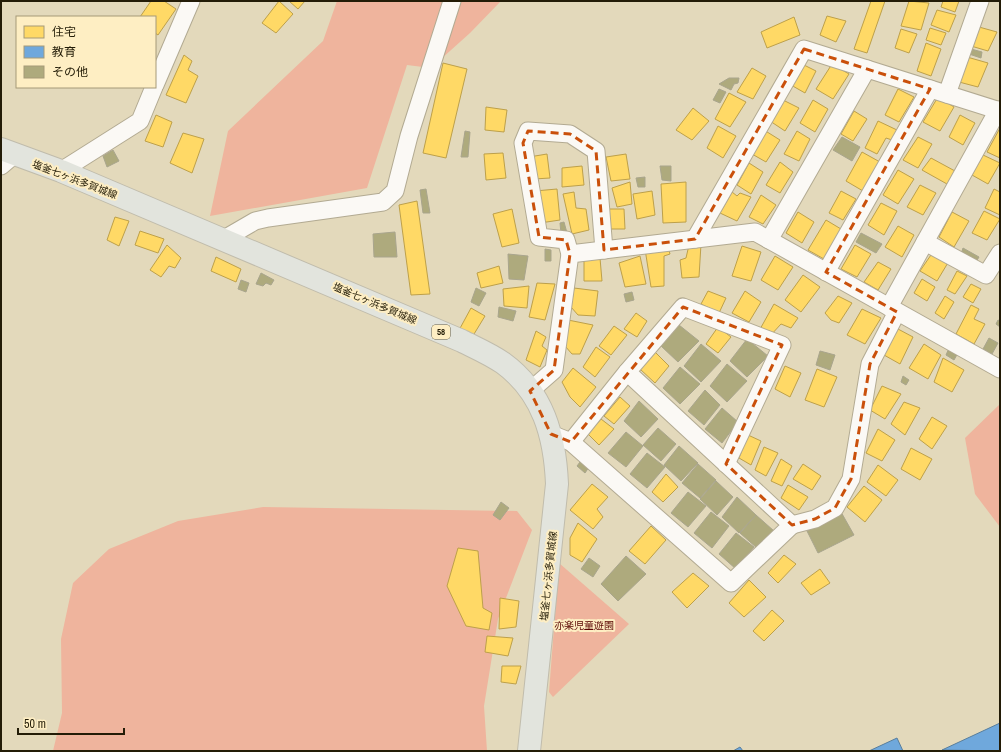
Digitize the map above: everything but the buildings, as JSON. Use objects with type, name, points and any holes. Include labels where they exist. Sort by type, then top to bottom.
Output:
[{"type":"main road","name":"塩釜七ヶ浜多賀城線","points":[[5,157],[61,172],[224,239],[485,352],[503,362],[517,375],[540,406],[551,434],[556,457],[557,484],[529,751]]},
{"type":"street","points":[[156,84],[191,1]]},
{"type":"street","points":[[224,239],[255,221],[383,202],[390,197],[395,191],[408,136],[452,1]]},
{"type":"street","points":[[947,94],[980,1]]},
{"type":"street","points":[[551,434],[571,442],[731,583],[792,525],[815,519],[835,508],[851,479],[870,364],[893,310],[925,242],[999,110],[804,50],[695,239]]},
{"type":"street","points":[[769,240],[867,69]]},
{"type":"street","points":[[61,172],[140,121],[154,88]]},
{"type":"street","points":[[826,272],[930,88]]},
{"type":"street","points":[[530,391],[554,370],[570,254],[566,240],[539,237],[523,142],[528,131],[570,134],[596,151],[604,250]]},
{"type":"street","points":[[570,254],[755,232],[1000,369]]},
{"type":"street","points":[[925,242],[986,275],[1000,253]]},
{"type":"street","points":[[571,442],[627,372],[683,307],[782,345],[726,464]]},
{"type":"street","points":[[627,372],[792,525]]},
{"type":"highlighted area","points":[[804,49],[930,89],[826,272],[897,312],[870,364],[851,479],[835,508],[815,519],[792,525],[726,464],[782,345],[683,307],[571,442],[551,434],[530,391],[554,370],[570,254],[566,240],[539,237],[523,143],[528,131],[570,134],[596,151],[604,250],[695,239]]},
{"type":"green space","points":[[337,1],[501,1],[470,33],[431,68],[407,65],[367,188],[210,216],[228,131],[323,41]]},
{"type":"green space","points":[[1000,404],[1000,527],[975,494],[965,438]]},
{"type":"green space","points":[[263,507],[517,511],[532,530],[498,619],[484,706],[487,751],[53,751],[62,713],[61,639],[73,583],[109,549],[178,521]]},
{"type":"green space","name":"亦楽児童遊園","points":[[559,563],[629,624],[553,697],[549,692]]}]
